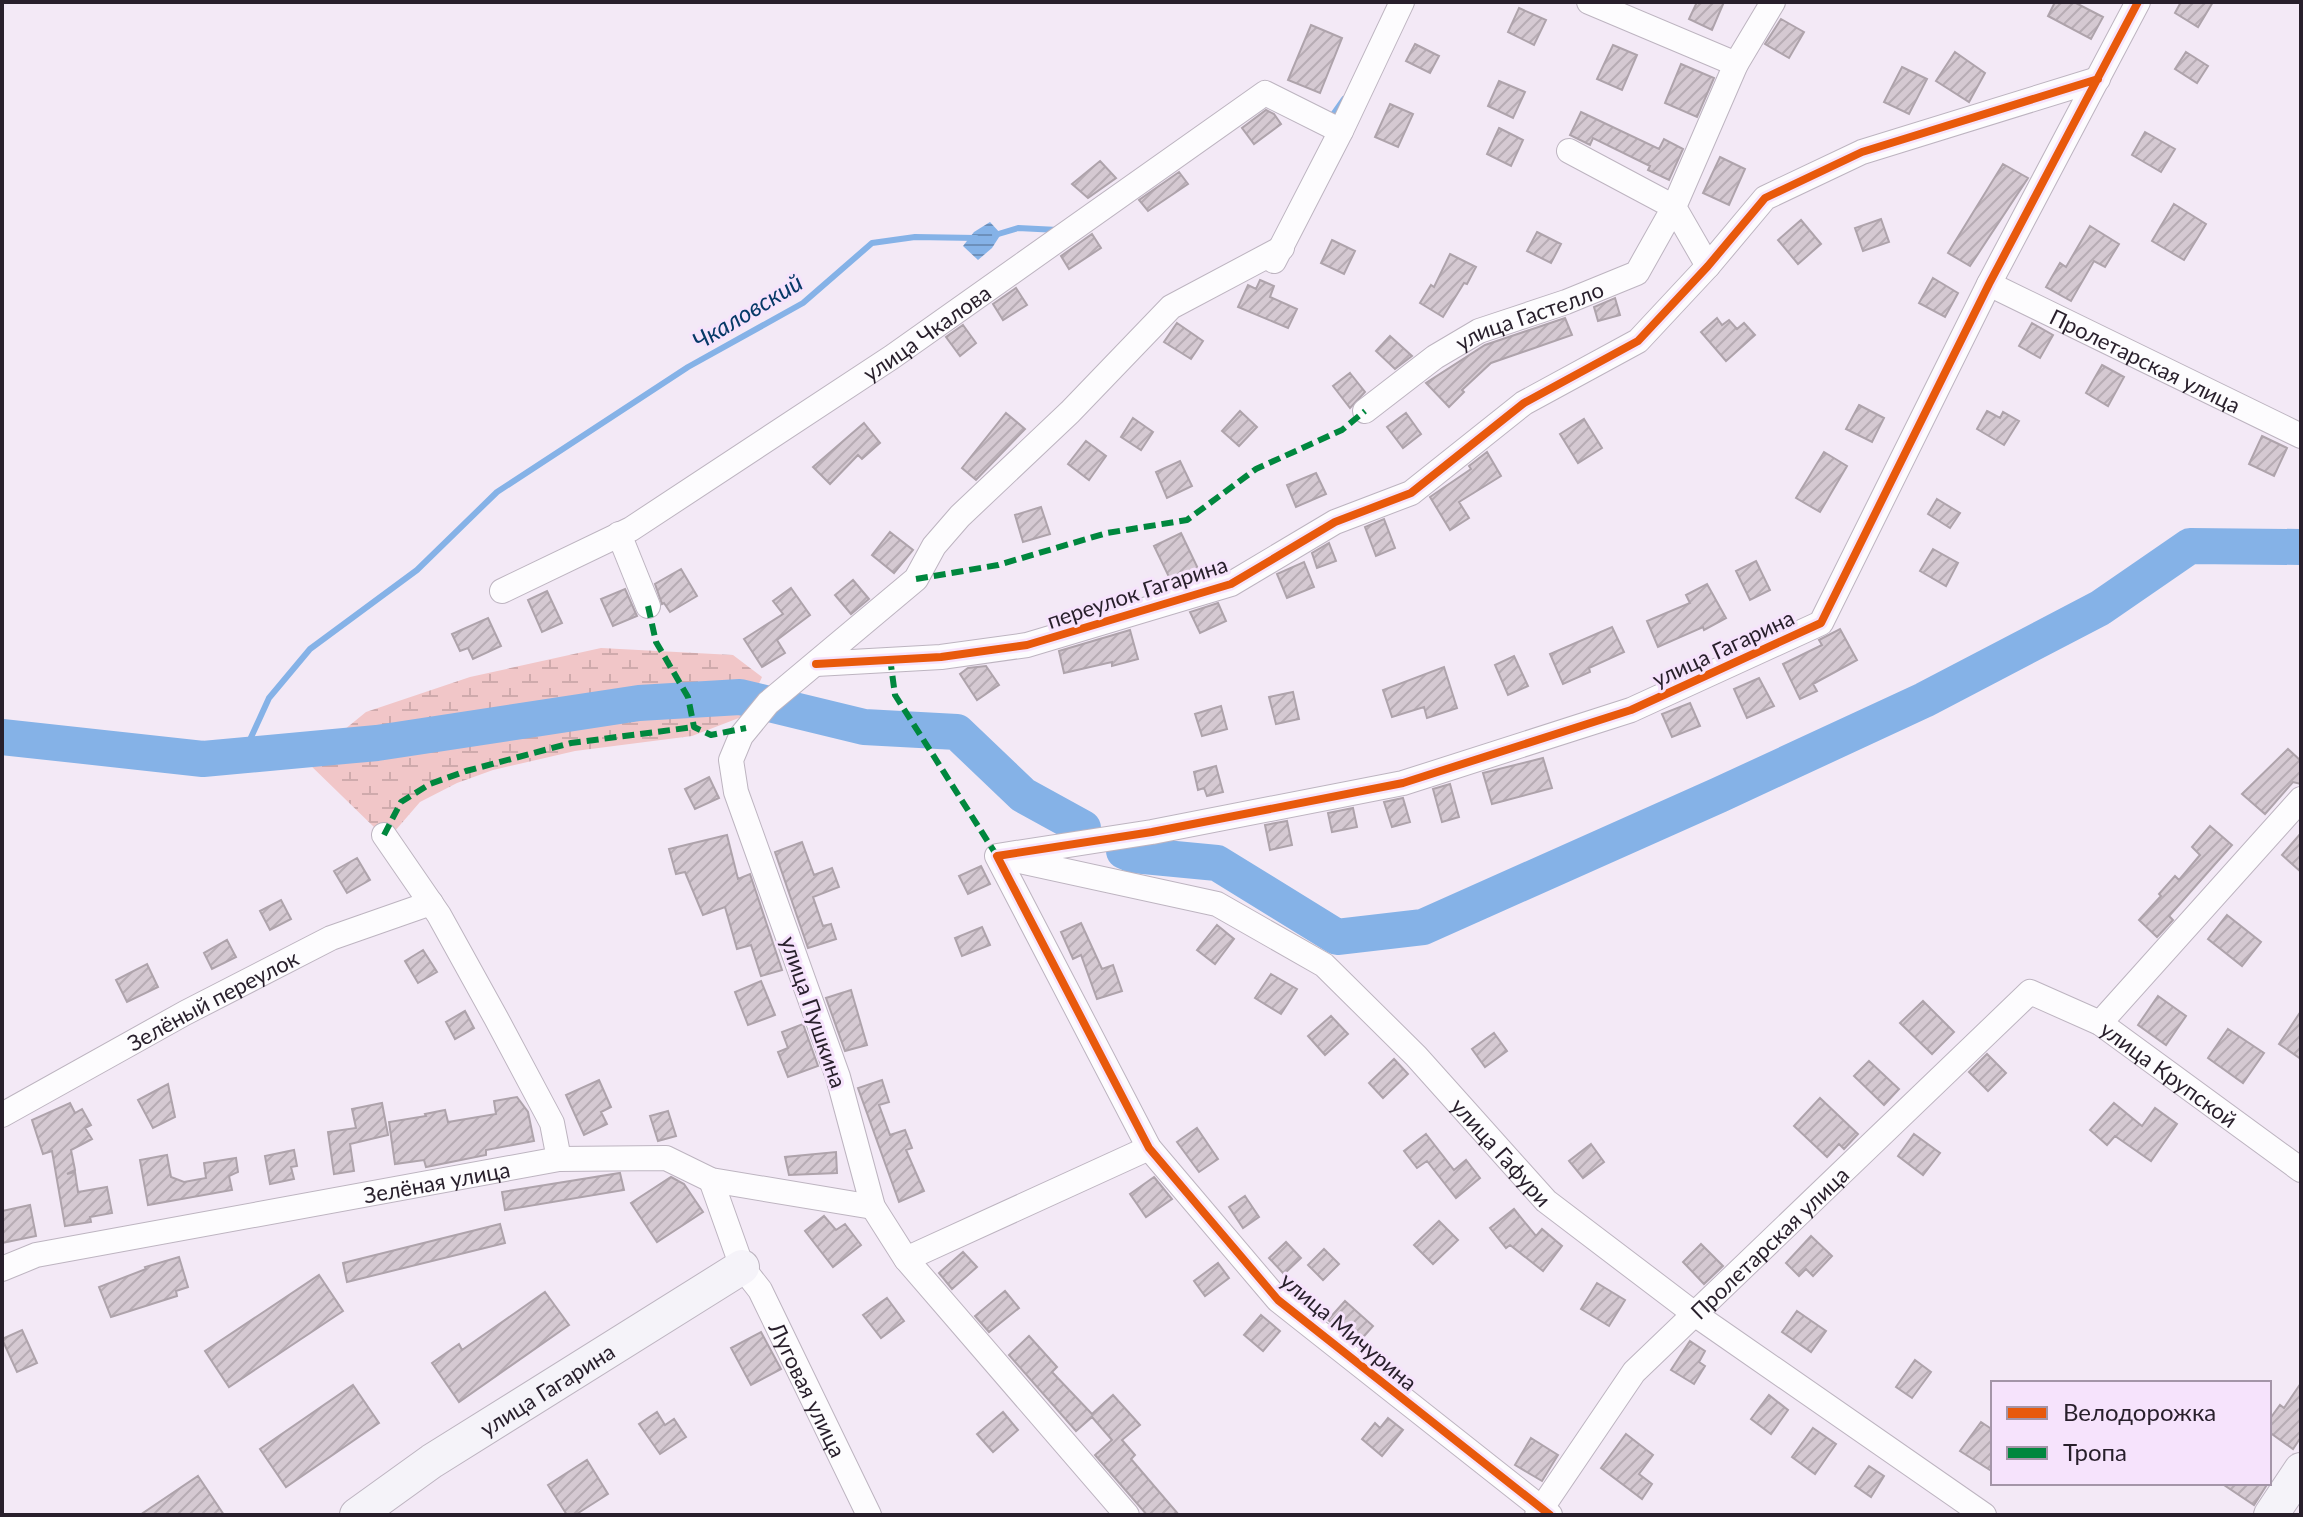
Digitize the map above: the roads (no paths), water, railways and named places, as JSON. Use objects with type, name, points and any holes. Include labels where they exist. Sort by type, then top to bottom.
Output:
[{"type":"street","points":[[1266,273],[1282,248],[1341,131],[1402,2]]},
{"type":"street","points":[[1589,2],[1736,64]]},
{"type":"street","name":"улица Гастелло","points":[[1365,411],[1435,357],[1479,331],[1566,302],[1637,273],[1674,207],[1736,64],[1773,2]]},
{"type":"street","name":"улица Гагарина","points":[[997,856],[1152,832],[1403,783],[1631,710],[1821,623],[1989,284],[2138,2]]},
{"type":"street","name":"переулок Гагарина","points":[[816,664],[941,657],[1027,645],[1231,584],[1335,522],[1411,493],[1524,403],[1638,341],[1708,266],[1765,198],[1862,152],[2098,79]]},
{"type":"street","name":"улица Чкалова","points":[[502,591],[619,534],[892,357],[1265,93],[1341,131]]},
{"type":"street","points":[[1569,151],[1674,207],[1708,266]]},
{"type":"street","points":[[816,664],[916,579],[934,546],[960,516],[1070,412],[1171,307],[1282,248]]},
{"type":"street","name":"Пролетарская улица","points":[[1989,284],[2301,436]]},
{"type":"street","points":[[619,534],[648,606]]},
{"type":"street","name":"улица Пушкина","points":[[816,664],[768,703],[746,728],[731,760],[736,792],[838,1077],[873,1207],[906,1259],[1127,1515]]},
{"type":"street","points":[[2100,1023],[2301,799]]},
{"type":"street","points":[[384,835],[431,903],[552,1123],[559,1159]]},
{"type":"street","name":"улица Мичурина","points":[[997,856],[1149,1148],[1278,1300],[1543,1513]]},
{"type":"street","name":"улица Гафури","points":[[997,856],[1217,904],[1324,965],[1416,1056],[1546,1201],[1696,1315],[1984,1515]]},
{"type":"street","name":"Зелёный переулок","points":[[2,1115],[185,1013],[331,938],[431,903]]},
{"type":"street","name":"Пролетарская улица","points":[[1543,1513],[1634,1372],[2030,992]]},
{"type":"street","name":"улица Крупской","points":[[2030,992],[2100,1023],[2301,1170]]},
{"type":"street","points":[[906,1259],[1149,1148]]},
{"type":"street","name":"Зелёная улица","points":[[2,1269],[36,1255],[559,1159],[666,1158],[711,1180],[873,1207]]},
{"type":"street","name":"Луговая улица","points":[[711,1180],[742,1267],[760,1290],[777,1323],[869,1515]]},
{"type":"street","name":"улица Гагарина","points":[[357,1515],[432,1461],[742,1267]]},
{"type":"street","points":[[2271,1515],[2301,1470]]},
{"type":"water","points":[[990,222],[1001,234],[992,248],[978,260],[963,246],[974,232]]},
{"type":"waterway","name":"Чкаловский","points":[[1328,116],[1332,116],[1344,99]]},
{"type":"waterway","name":"Чкаловский","points":[[995,235],[1018,228],[1058,230]]},
{"type":"waterway","name":"Чкаловский","points":[[243,755],[269,698],[310,649],[417,570],[497,492],[688,367],[803,303],[872,243],[915,237],[976,238]]},
{"type":"waterway","points":[[1124,851],[1133,855],[1217,863],[1337,937],[1423,927],[1924,700],[2100,608],[2190,546],[2301,547]]},
{"type":"waterway","points":[[2,737],[203,759],[377,743],[639,703],[740,697],[864,727],[957,732],[1023,795],[1083,828]]}]
